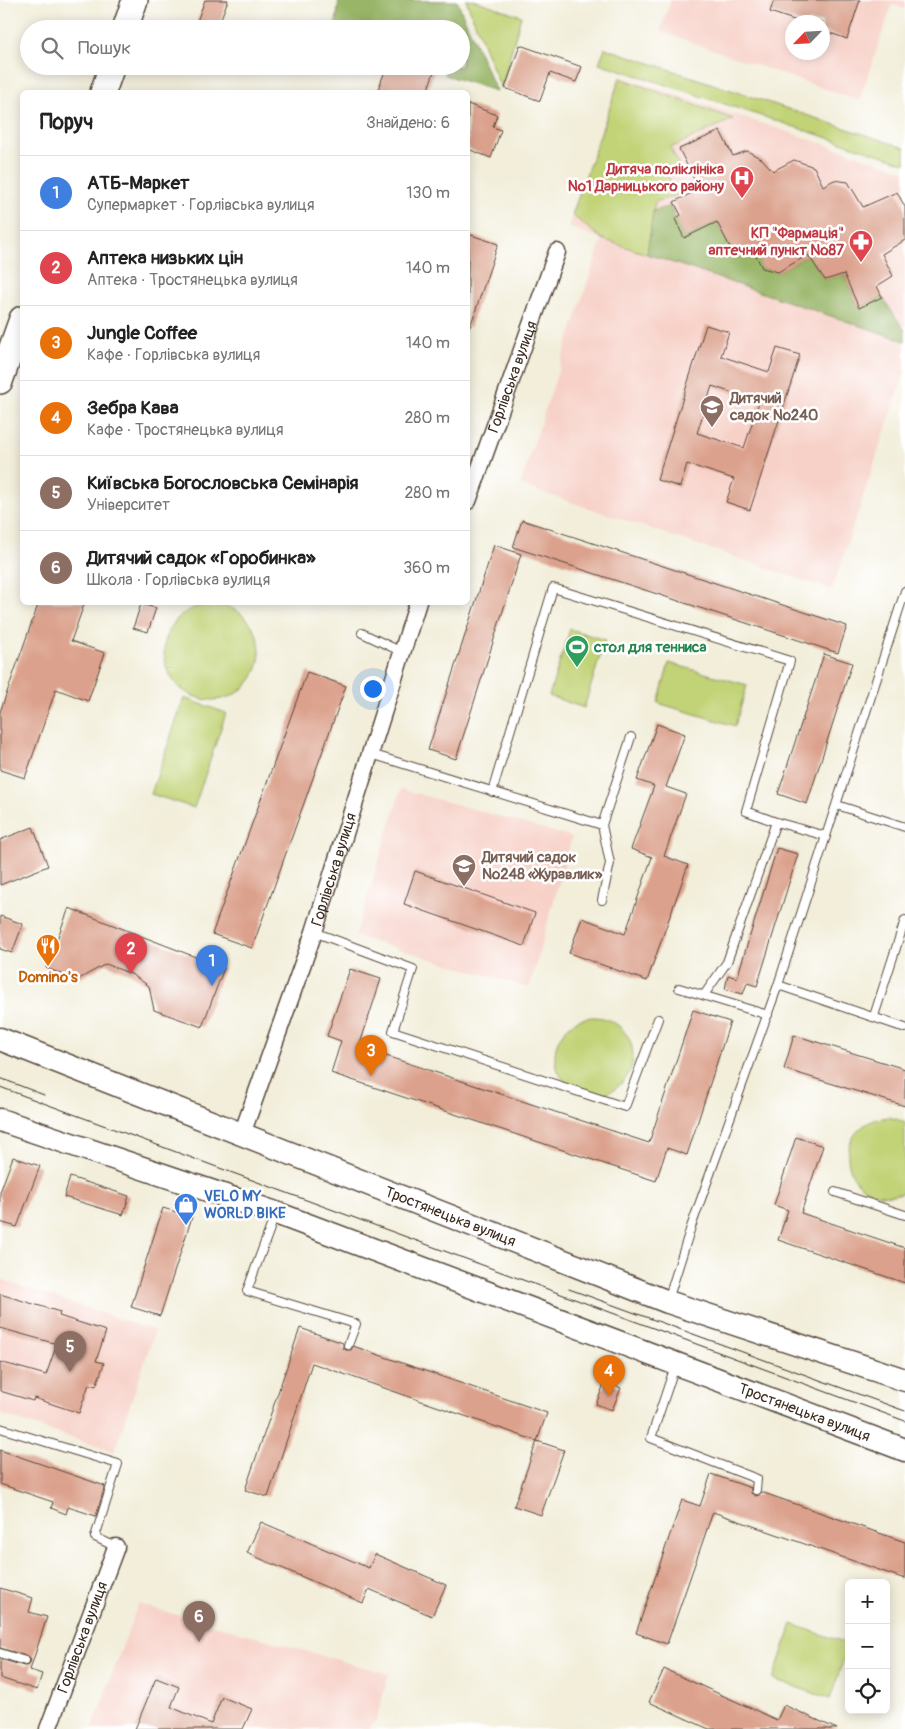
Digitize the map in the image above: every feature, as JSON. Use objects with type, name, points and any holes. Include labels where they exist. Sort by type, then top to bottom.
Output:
[{"type":"main road","points":[[128,20],[135,0]]},
{"type":"main road","points":[[103,90],[109,75]]},
{"type":"main road","points":[[0,381],[20,325]]},
{"type":"main road","name":"Тростянецька вулиця","points":[[0,1039],[668,1302],[905,1380]]},
{"type":"main road","name":"Тростянецька вулиця","points":[[1,1123],[276,1213],[905,1450]]},
{"type":"street","name":"Горлівська вулиця","points":[[470,495],[557,252]]},
{"type":"street","name":"Горлівська вулиця","points":[[242,1134],[314,932],[417,605]]},
{"type":"street","name":"Горлівська вулиця","points":[[48,1729],[116,1547]]},
{"type":"lane","points":[[492,792],[553,588],[790,661],[746,811],[776,822],[826,836]]},
{"type":"lane","points":[[668,1302],[691,1227],[778,985],[905,591]]},
{"type":"lane","points":[[362,633],[402,652]]},
{"type":"lane","points":[[602,900],[610,863],[602,826],[631,737]]},
{"type":"lane","points":[[371,754],[602,826]]},
{"type":"lane","points":[[837,805],[905,827]]},
{"type":"lane","points":[[704,995],[727,962],[776,822]]},
{"type":"lane","points":[[874,1016],[905,920]]},
{"type":"lane","points":[[314,932],[414,969],[393,1031],[625,1107],[658,1019]]},
{"type":"lane","points":[[778,985],[905,1028]]},
{"type":"lane","points":[[679,988],[768,1014]]},
{"type":"lane","points":[[835,1192],[905,1215]]},
{"type":"lane","points":[[276,1213],[247,1291],[356,1324],[348,1345]]},
{"type":"lane","points":[[676,1364],[651,1438],[757,1480],[756,1490]]},
{"type":"lane","points":[[0,1428],[118,1464],[95,1537],[116,1547]]},
{"type":"lane","points":[[0,1653],[25,1661]]},
{"type":"shaded area","points":[[671,0],[905,0],[905,9],[892,5],[859,101],[660,31]]},
{"type":"shaded area","name":"Дитячий садок №240","points":[[619,76],[905,171],[905,371],[832,590],[520,485],[602,239],[569,227]]},
{"type":"shaded area","name":"Дитячий садок №248 «Журавлик»","points":[[401,789],[572,837],[529,988],[355,936]]},
{"type":"shaded area","points":[[0,1279],[155,1331],[114,1452],[0,1414]]},
{"type":"shaded area","points":[[138,1604],[389,1674],[376,1721],[369,1729],[92,1729]]},
{"type":"green space","points":[[339,0],[457,1],[465,20],[336,20]]},
{"type":"green space","points":[[466,0],[474,0],[521,16],[501,89]]},
{"type":"green space","points":[[470,31],[496,91],[445,75],[470,75]]},
{"type":"green space","points":[[605,48],[905,148],[905,163],[599,63]]},
{"type":"green space","points":[[620,78],[733,119],[670,148],[679,164],[665,171],[678,195],[655,202],[647,254],[602,239],[572,215]]},
{"type":"green space","points":[[670,206],[684,238],[717,222],[734,254],[752,247],[762,268],[778,272],[808,255],[825,280],[844,274],[859,308],[882,297],[905,331],[905,341],[647,254],[653,211]]},
{"type":"green space","points":[[203,605],[221,605],[239,612],[252,625],[259,643],[259,661],[252,679],[239,692],[221,699],[203,699],[185,692],[172,679],[165,661],[165,643],[172,625],[185,612]]},
{"type":"green space","name":"стол для тенниса","points":[[570,629],[605,640],[584,708],[549,696]]},
{"type":"green space","points":[[669,663],[747,685],[735,726],[658,703]]},
{"type":"green space","points":[[184,698],[226,713],[194,808],[151,794]]},
{"type":"green space","points":[[586,1017],[602,1017],[616,1023],[627,1034],[633,1048],[633,1064],[627,1078],[616,1089],[602,1095],[586,1095],[572,1089],[561,1078],[555,1064],[555,1048],[561,1034],[572,1023]]},
{"type":"green space","points":[[889,1117],[905,1122],[905,1192],[884,1195],[867,1191],[855,1180],[849,1165],[849,1150],[855,1135],[868,1123]]},
{"type":"green space","points":[[792,1624],[845,1643],[845,1656],[830,1699],[773,1679]]},
{"type":"building","points":[[205,0],[228,0],[220,20],[197,20]]},
{"type":"building","points":[[774,0],[860,0],[847,39],[830,33],[830,15],[785,15],[785,17],[770,12]]},
{"type":"building","points":[[520,45],[582,67],[576,82],[550,73],[540,101],[505,88]]},
{"type":"building","points":[[384,75],[433,75],[428,90],[378,90]]},
{"type":"building","points":[[470,105],[497,115],[493,127],[501,130],[491,158],[470,150]]},
{"type":"building","points":[[720,131],[733,156],[747,151],[762,159],[773,171],[794,160],[814,167],[823,186],[834,180],[848,182],[863,207],[897,192],[905,207],[905,240],[882,254],[893,276],[877,286],[882,297],[859,308],[844,274],[825,280],[808,255],[778,272],[762,268],[752,247],[734,255],[717,222],[684,238],[675,219],[681,215],[674,202],[699,189],[679,149]]},
{"type":"building","points":[[470,235],[498,244],[470,327]]},
{"type":"building","points":[[706,325],[729,332],[721,356],[769,372],[777,348],[800,355],[750,510],[726,502],[734,479],[687,464],[680,487],[657,480]],"holes":[[[712,386],[759,402],[744,448],[697,433]]]},
{"type":"building","points":[[522,520],[847,626],[838,653],[513,547]]},
{"type":"building","points":[[494,545],[521,554],[456,759],[428,750]]},
{"type":"building","points":[[38,605],[84,605],[71,641],[105,653],[88,701],[56,689],[25,778],[0,770],[0,712]]},
{"type":"building","points":[[141,605],[156,608],[148,632],[133,628]]},
{"type":"building","points":[[824,654],[852,663],[807,804],[778,794]]},
{"type":"building","points":[[307,672],[346,686],[252,948],[212,934]]},
{"type":"building","points":[[657,724],[685,734],[666,787],[686,794],[664,856],[688,865],[647,981],[569,953],[582,918],[625,934],[652,857],[631,849],[654,786],[637,780]]},
{"type":"building","points":[[33,827],[48,866],[0,885],[0,840]]},
{"type":"building","points":[[777,848],[798,854],[757,986],[747,983],[743,994],[725,989],[728,975],[737,978]]},
{"type":"building","points":[[415,871],[535,913],[524,946],[404,904]]},
{"type":"building","points":[[69,908],[224,968],[202,1027],[154,1010],[149,986],[131,974],[106,964],[77,980],[46,968]]},
{"type":"building","points":[[0,916],[23,924],[12,953],[0,949]]},
{"type":"building","points":[[350,969],[381,979],[359,1047],[649,1143],[693,1010],[730,1022],[687,1155],[667,1148],[656,1181],[331,1073],[341,1041],[327,1036]]},
{"type":"building","points":[[794,1035],[905,1069],[905,1106],[784,1069]]},
{"type":"building","points":[[796,1137],[823,1146],[801,1213],[905,1248],[905,1283],[778,1240],[788,1210],[774,1205]]},
{"type":"building","points":[[13,1157],[40,1166],[17,1227],[0,1222],[0,1192]]},
{"type":"building","points":[[70,1177],[129,1196],[123,1215],[64,1197]]},
{"type":"building","points":[[163,1208],[192,1217],[160,1316],[131,1307]]},
{"type":"building","points":[[0,1294],[60,1312],[59,1316],[106,1331],[96,1361],[104,1363],[96,1386],[89,1384],[79,1413],[34,1398],[33,1401],[0,1391],[0,1362],[46,1375],[57,1344],[0,1328]]},
{"type":"building","points":[[300,1328],[343,1343],[343,1348],[346,1350],[351,1350],[353,1346],[547,1413],[537,1441],[312,1363],[268,1497],[245,1490]]},
{"type":"building","points":[[605,1382],[621,1388],[612,1410],[596,1404]]},
{"type":"building","points":[[537,1441],[564,1450],[541,1515],[514,1506]]},
{"type":"building","points":[[0,1450],[105,1486],[96,1516],[68,1507],[66,1514],[51,1508],[53,1502],[0,1484]]},
{"type":"building","points":[[711,1474],[751,1488],[751,1493],[755,1496],[761,1492],[905,1542],[905,1579],[713,1512],[667,1644],[636,1633],[682,1500],[700,1506]]},
{"type":"building","points":[[261,1522],[369,1568],[375,1554],[446,1585],[432,1616],[369,1589],[363,1603],[247,1553]]},
{"type":"building","points":[[0,1588],[33,1598],[29,1612],[47,1617],[30,1670],[42,1674],[37,1690],[0,1678],[0,1659],[24,1666],[29,1665],[31,1660],[27,1656],[0,1648]]},
{"type":"building","points":[[664,1669],[777,1720],[784,1705],[837,1729],[709,1729],[649,1702]]},
{"type":"building","points":[[156,1678],[179,1687],[171,1707],[211,1724],[222,1697],[252,1709],[243,1729],[135,1729]]},
{"type":"tram line","points":[[0,1078],[44,1095]]},
{"type":"tram line","points":[[0,1087],[905,1421]]},
{"type":"tram line","points":[[569,1289],[905,1411]]},
{"type":"place","name":"Дитяча поліклініка №1 Дарницького району","points":[[742,199]]},
{"type":"place","name":"КП \"Фармація\" аптечний пункт №87","points":[[861,263]]},
{"type":"place","name":"Дитячий садок №240","points":[[712,428]]},
{"type":"place","name":"стол для тенниса","points":[[577,668]]},
{"type":"place","name":"Дитячий садок №248 «Журавлик»","points":[[464,887]]},
{"type":"place","name":"Domino's","points":[[48,967]]},
{"type":"place","name":"Аптека низьких цін","points":[[131,974]]},
{"type":"place","name":"АТБ-Маркет","points":[[212,986]]},
{"type":"place","name":"Jungle Coffee","points":[[371,1076]]},
{"type":"place","name":"VELO MY WORLD BIKE","points":[[186,1226]]},
{"type":"place","name":"Київська Богословська Семінарія","points":[[70,1372]]},
{"type":"place","name":"Зебра Кава","points":[[609,1396]]},
{"type":"place","name":"Дитячий садок «Горобинка»","points":[[199,1642]]}]
